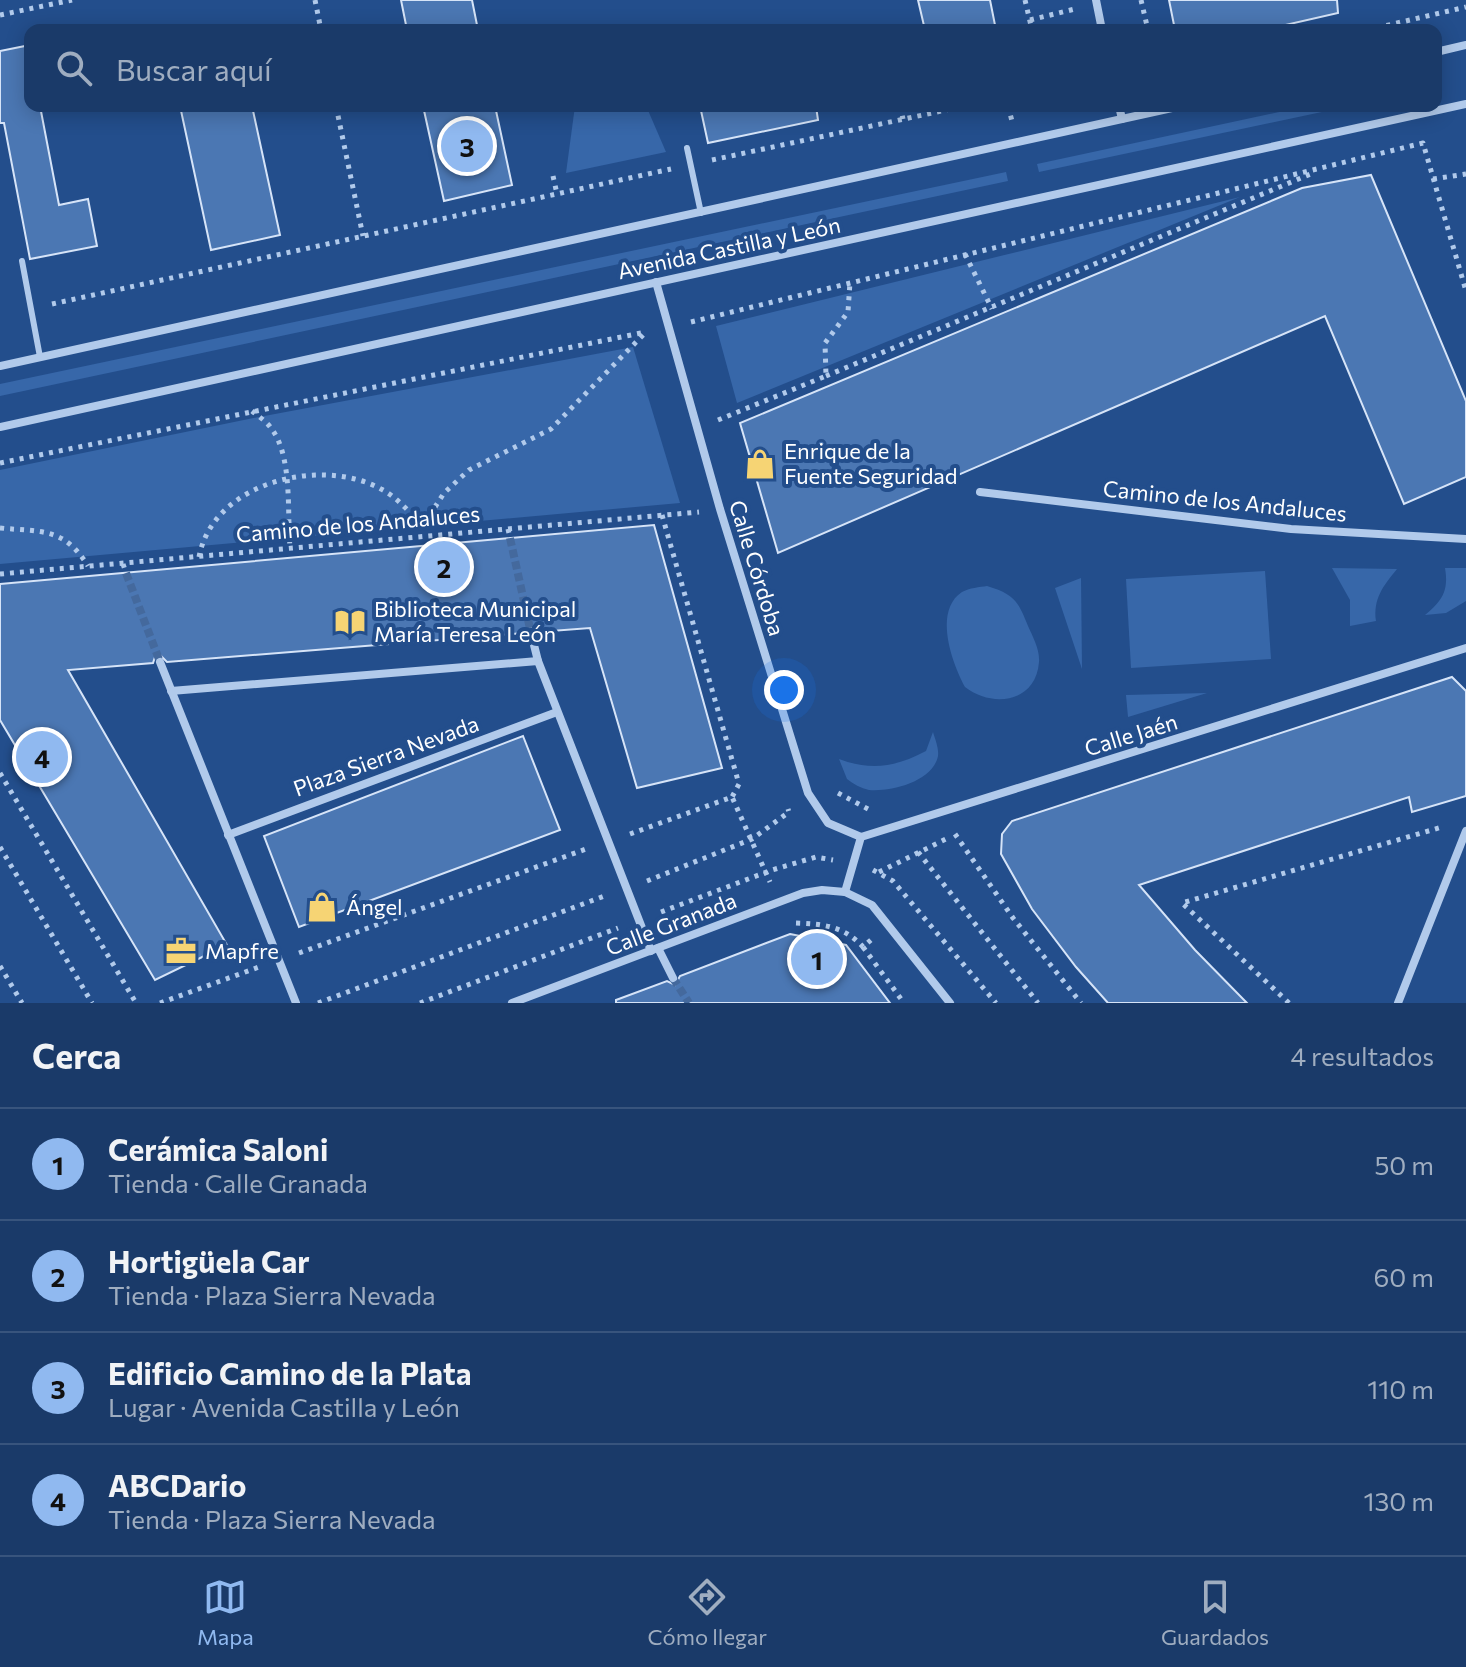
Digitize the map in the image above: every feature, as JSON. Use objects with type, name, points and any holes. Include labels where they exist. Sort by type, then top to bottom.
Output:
[{"type":"street","points":[[1096,0],[1101,24]]},
{"type":"street","points":[[1442,51],[1466,45]]},
{"type":"street","name":"Avenida Castilla y León","points":[[1442,109],[1466,104]]},
{"type":"street","points":[[1120,112],[1122,119]]},
{"type":"street","name":"Avenida Castilla y León","points":[[0,366],[1154,112]]},
{"type":"street","name":"Avenida Castilla y León","points":[[0,427],[1430,112]]},
{"type":"street","name":"Calle Córdoba","points":[[656,282],[720,509],[808,793],[828,823],[861,837]]},
{"type":"street","name":"Camino de los Andaluces","points":[[980,492],[1291,529],[1466,539]]},
{"type":"street","points":[[531,633],[557,712],[627,888],[654,949],[673,978]]},
{"type":"street","name":"Calle Jaén","points":[[861,837],[1466,648]]},
{"type":"street","points":[[171,691],[538,661]]},
{"type":"street","points":[[160,662],[296,1003]]},
{"type":"street","name":"Plaza Sierra Nevada","points":[[228,835],[557,712]]},
{"type":"street","points":[[1398,1003],[1466,831]]},
{"type":"street","points":[[861,837],[845,892],[872,905],[950,1003]]},
{"type":"street","name":"Calle Granada","points":[[512,1003],[803,893],[822,890],[845,892]]},
{"type":"lane","points":[[687,148],[701,213]]},
{"type":"lane","points":[[22,261],[40,357]]},
{"type":"path","points":[[0,15],[72,0]]},
{"type":"path","points":[[315,0],[320,24]]},
{"type":"path","points":[[1025,0],[1031,24]]},
{"type":"path","points":[[1141,0],[1147,24]]},
{"type":"path","points":[[1393,24],[1466,7]]},
{"type":"path","points":[[337,112],[363,236]]},
{"type":"path","points":[[901,112],[903,119]]},
{"type":"path","points":[[31,308],[936,112]]},
{"type":"path","points":[[1009,112],[1017,144]]},
{"type":"path","points":[[692,337],[688,323],[1423,143],[1466,291]]},
{"type":"path","points":[[717,421],[1329,166]]},
{"type":"path","points":[[1433,179],[1466,174]]},
{"type":"path","points":[[553,176],[557,194]]},
{"type":"path","points":[[1029,201],[1036,236]]},
{"type":"path","points":[[965,254],[992,309]]},
{"type":"path","points":[[826,376],[825,343],[848,312],[850,282]]},
{"type":"path","points":[[0,463],[667,328]]},
{"type":"path","points":[[646,332],[651,347]]},
{"type":"path","points":[[424,536],[423,526],[444,493],[469,470],[551,429],[646,332]]},
{"type":"path","points":[[713,407],[721,435]]},
{"type":"path","points":[[252,411],[272,428],[282,453],[290,548]]},
{"type":"path","points":[[199,557],[201,544],[223,512],[251,492],[286,478],[343,475],[382,489],[423,526]]},
{"type":"path","points":[[695,497],[704,527]]},
{"type":"path","name":"Camino de los Andaluces","points":[[0,574],[720,509]]},
{"type":"path","points":[[160,1003],[732,797],[739,784],[662,515]]},
{"type":"path","points":[[0,528],[42,530],[64,538],[88,566]]},
{"type":"path","points":[[508,529],[510,538]]},
{"type":"path","points":[[123,564],[126,573]]},
{"type":"path","points":[[0,773],[136,1003]]},
{"type":"path","points":[[836,792],[866,810],[881,805]]},
{"type":"path","points":[[732,797],[765,872]]},
{"type":"path","points":[[318,1003],[752,839],[789,812],[784,797]]},
{"type":"path","points":[[1289,1003],[1182,903],[1443,826]]},
{"type":"path","points":[[955,834],[1013,918],[1081,1003]]},
{"type":"path","points":[[0,847],[92,1003]]},
{"type":"path","points":[[918,852],[1038,1003]]},
{"type":"path","points":[[789,923],[820,924],[851,933],[904,1003]]},
{"type":"path","points":[[863,947],[890,927]]},
{"type":"path","points":[[0,966],[22,1003]]},
{"type":"shaded area","points":[[574,112],[649,112],[666,152],[566,173]]},
{"type":"shaded area","points":[[1279,112],[1322,112],[1039,172],[1037,164]]},
{"type":"shaded area","points":[[1006,172],[1008,181],[0,396],[0,384]]},
{"type":"shaded area","points":[[1240,197],[737,403],[716,326]]},
{"type":"shaded area","points":[[633,347],[680,503],[0,564],[0,470],[259,417]]},
{"type":"shaded area","points":[[1332,568],[1397,569],[1380,593],[1376,621],[1350,626],[1350,600]]},
{"type":"shaded area","points":[[1445,568],[1466,568],[1466,601],[1446,613],[1425,615],[1443,595]]},
{"type":"shaded area","points":[[1265,571],[1271,659],[1131,668],[1126,579]]},
{"type":"shaded area","points":[[1081,578],[1082,669],[1055,588]]},
{"type":"shaded area","points":[[987,586],[1003,592],[1018,604],[1038,653],[1036,676],[1030,686],[1011,698],[988,698],[965,687],[948,638],[948,611],[953,601],[962,592]]},
{"type":"shaded area","points":[[1207,693],[1128,717],[1126,695]]},
{"type":"shaded area","points":[[933,732],[938,756],[935,765],[920,778],[900,787],[878,790],[863,788],[847,779],[839,759],[873,766],[894,764],[926,751]]},
{"type":"building","points":[[401,0],[472,0],[477,24],[406,24]]},
{"type":"building","points":[[918,0],[990,0],[995,24],[924,24]]},
{"type":"building","points":[[1169,0],[1337,0],[1338,13],[1289,24],[1174,24]]},
{"type":"building","points":[[24,46],[24,112],[41,112],[59,205],[88,199],[97,246],[30,259],[4,123],[0,123],[0,51]]},
{"type":"building","points":[[181,112],[253,112],[280,235],[211,250]]},
{"type":"building","points":[[424,112],[496,112],[512,185],[444,201]]},
{"type":"building","points":[[701,112],[817,112],[818,120],[708,143]]},
{"type":"building","points":[[1371,175],[1466,401],[1466,477],[1404,504],[1325,316],[778,553],[740,423],[1302,188]]},
{"type":"building","points":[[654,525],[722,768],[637,788],[590,628],[538,632],[530,626],[524,633],[167,662],[160,655],[155,657],[153,663],[68,670],[227,945],[155,980],[0,720],[0,584]]},
{"type":"building","points":[[1452,677],[1466,691],[1466,796],[1412,812],[1409,797],[1139,885],[1195,950],[1247,1003],[1108,1003],[1032,909],[1001,854],[1002,834],[1012,821]]},
{"type":"building","points":[[523,736],[560,830],[299,927],[264,836]]},
{"type":"building","points":[[790,934],[846,945],[890,1003],[616,1003],[616,1000],[667,981],[675,985],[680,976]]},
{"type":"tunnel","points":[[510,538],[531,633]]},
{"type":"tunnel","points":[[126,573],[160,662]]},
{"type":"tunnel","points":[[673,978],[689,1003]]},
{"type":"place","name":"Edificio Camino de la Plata","points":[[467,146]]},
{"type":"place","name":"Enrique de la Fuente Seguridad","points":[[760,464]]},
{"type":"place","name":"Hortigüela Car","points":[[444,567]]},
{"type":"place","name":"Biblioteca Municipal María Teresa León","points":[[350,622]]},
{"type":"place","name":"ABCDario","points":[[42,757]]},
{"type":"place","name":"Ángel","points":[[322,907]]},
{"type":"place","name":"Mapfre","points":[[181,951]]},
{"type":"place","name":"Cerámica Saloni","points":[[817,959]]}]
